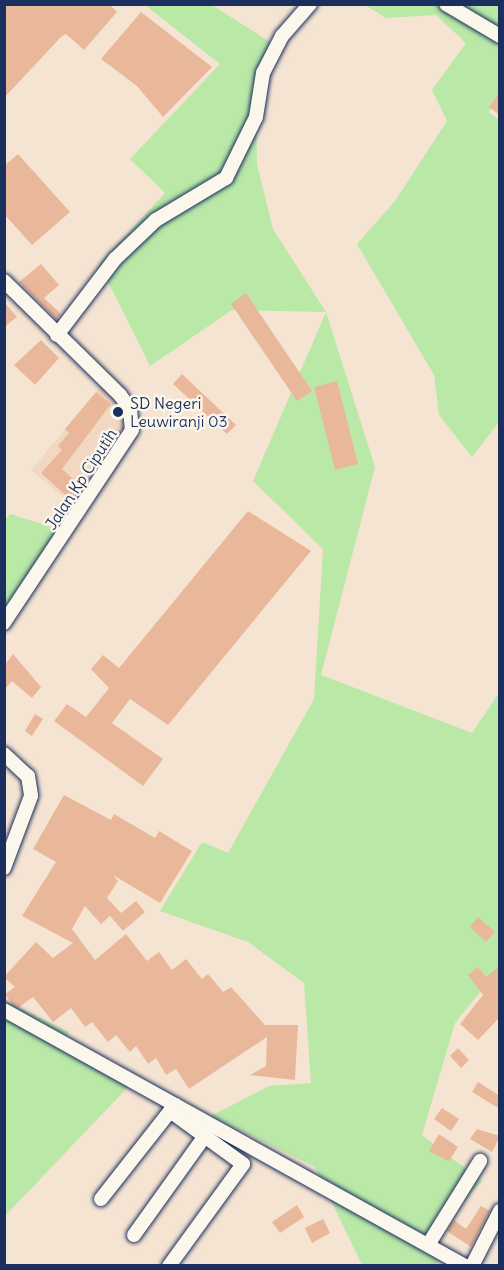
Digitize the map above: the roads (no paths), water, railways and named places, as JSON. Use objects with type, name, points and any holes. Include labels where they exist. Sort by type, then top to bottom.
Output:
[{"type":"street","points":[[57,335],[115,259],[156,220],[226,178],[256,117],[263,73],[282,36],[310,4]]},
{"type":"street","points":[[446,4],[500,36]]},
{"type":"street","name":"Jalan Kp Ciputih","points":[[4,280],[120,395],[129,409],[132,430],[4,623]]},
{"type":"street","points":[[4,754],[28,776],[31,796],[4,868]]},
{"type":"street","points":[[4,1010],[172,1108],[465,1266]]},
{"type":"street","points":[[169,1266],[243,1164],[172,1108]]},
{"type":"street","points":[[101,1199],[172,1108]]},
{"type":"street","points":[[134,1235],[205,1136]]},
{"type":"street","points":[[428,1245],[480,1161]]},
{"type":"street","points":[[472,1266],[500,1211]]},
{"type":"place","name":"SD Negeri Leuwiranji 03","points":[[118,412]]}]
